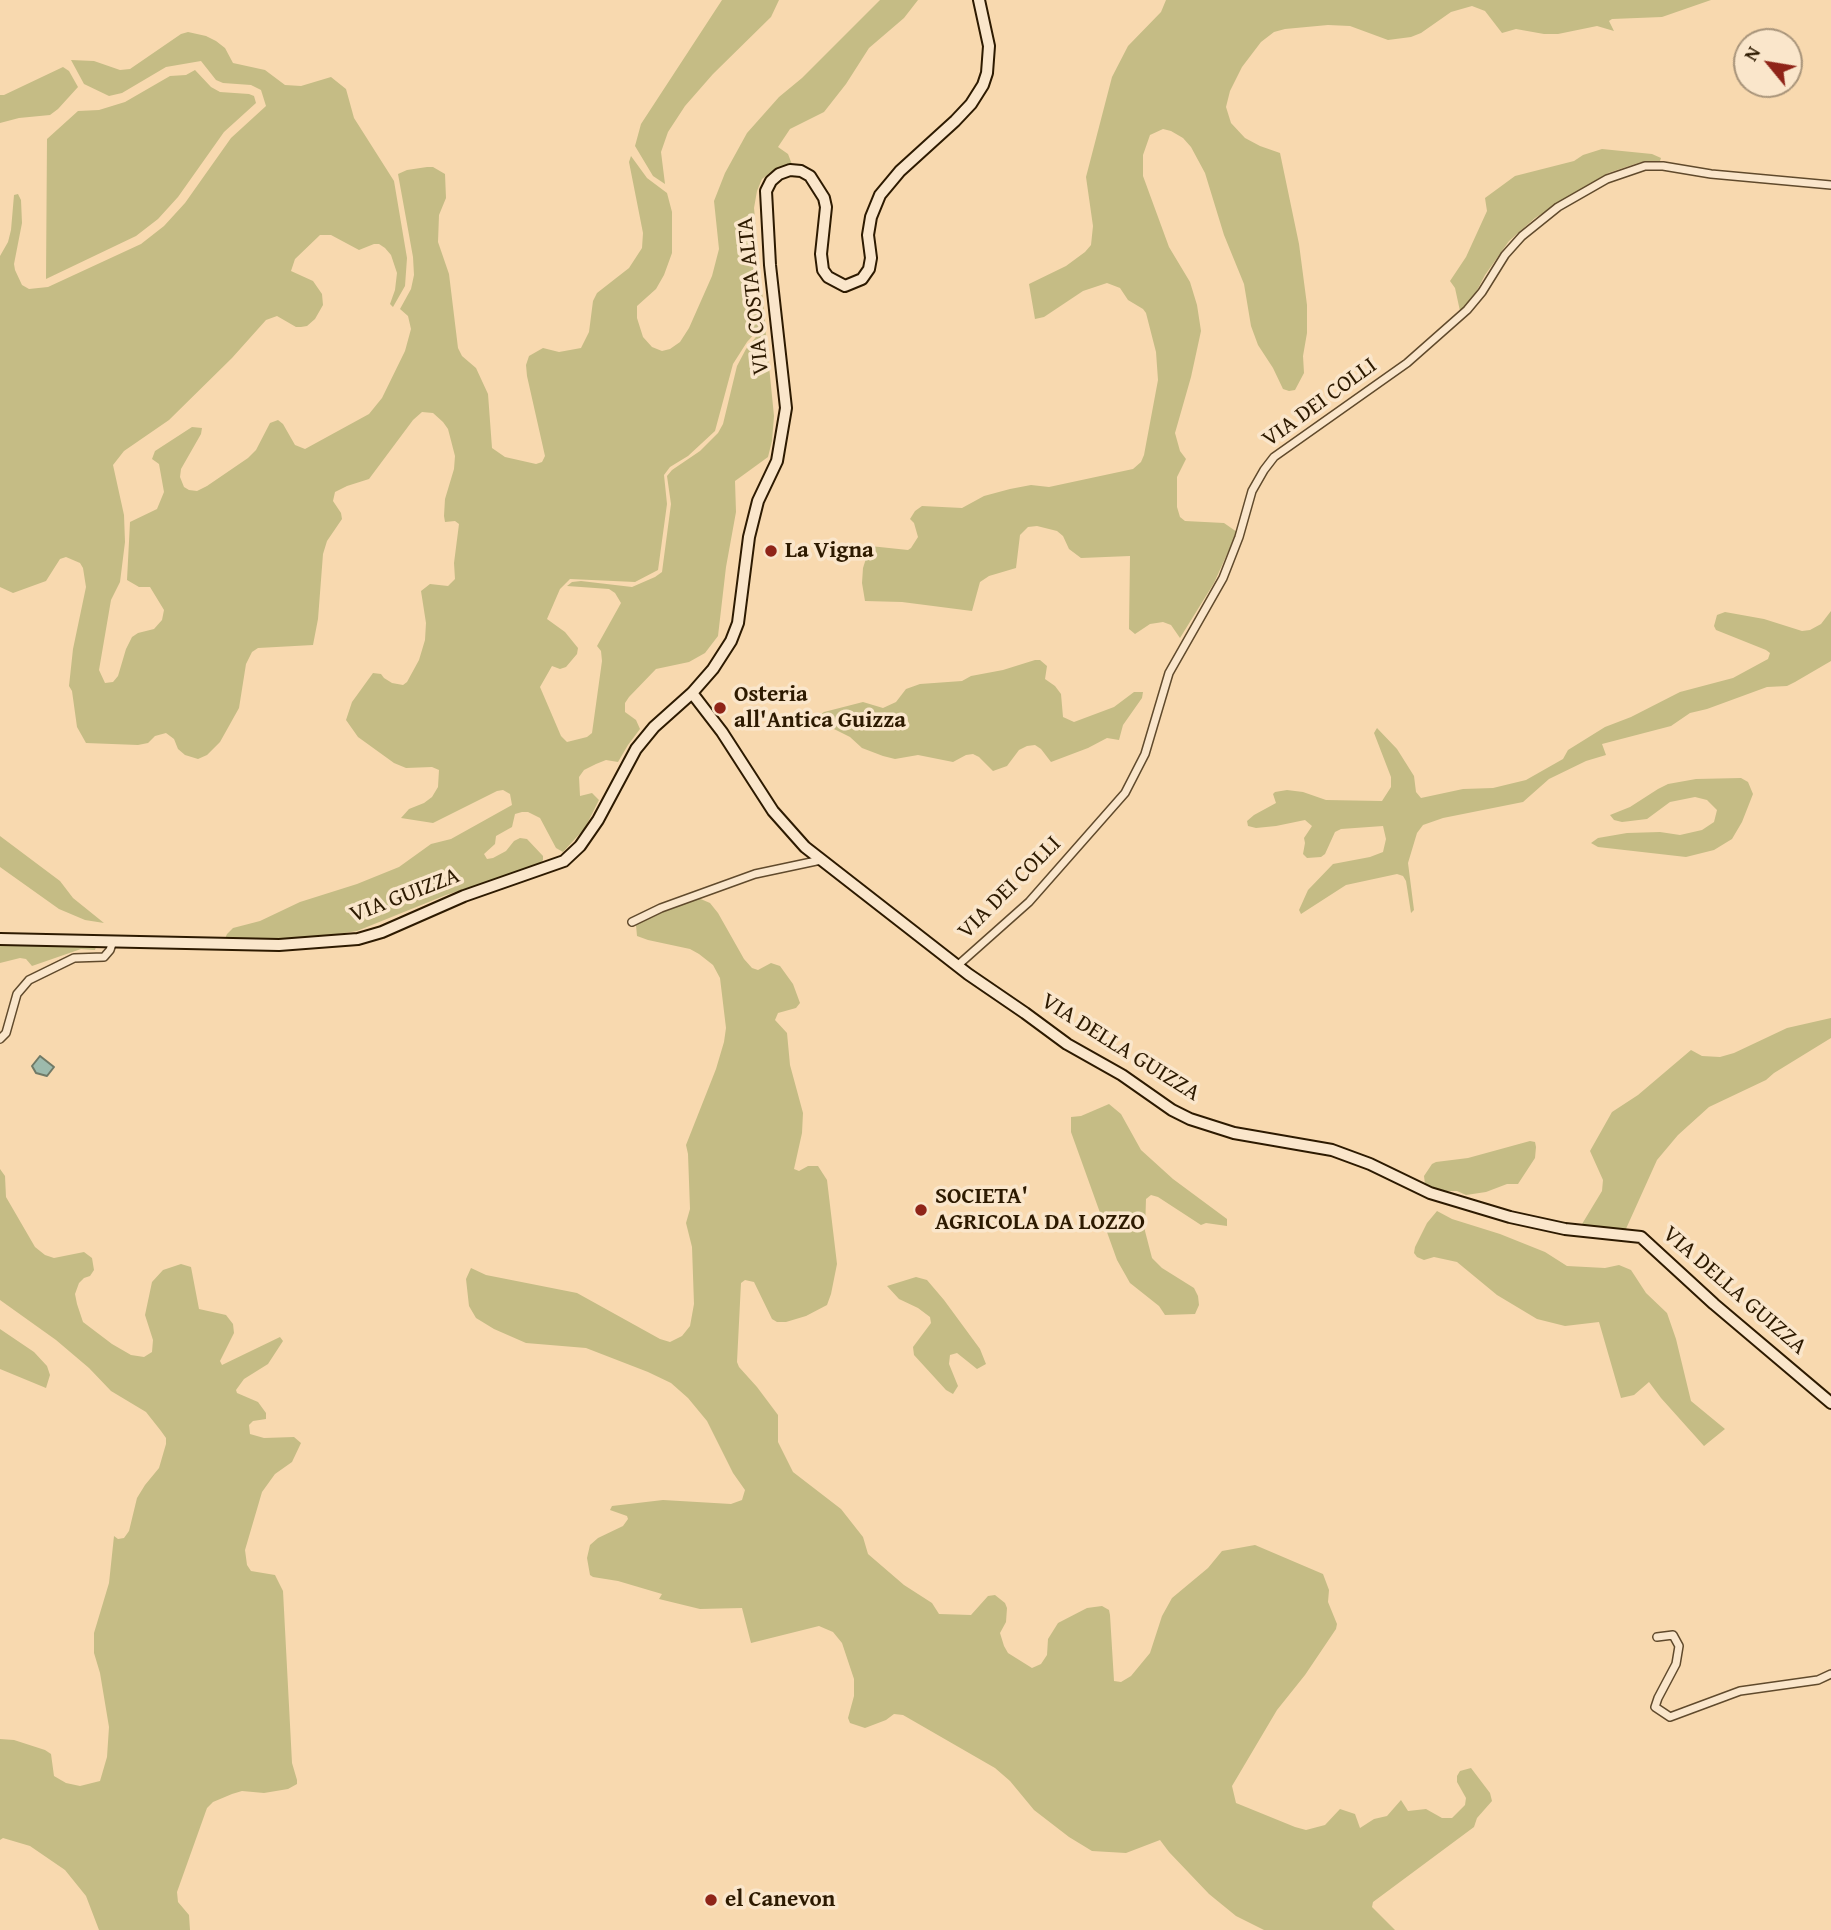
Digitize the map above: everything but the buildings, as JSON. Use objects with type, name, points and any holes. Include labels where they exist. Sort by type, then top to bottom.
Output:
[{"type":"main road","name":"VIA COSTA ALTA","points":[[692,694],[724,654],[738,623],[753,518],[777,461],[783,434],[786,408],[770,265],[766,191],[771,181],[779,174],[790,170],[801,171],[810,176],[821,189],[826,207],[821,254],[823,270],[828,277],[845,286],[862,279],[869,269],[871,258],[868,235],[874,206],[880,195],[900,171],[971,104],[983,85],[987,73],[989,46],[979,0]]},
{"type":"main road","name":"VIA DELLA GUIZZA","points":[[692,694],[722,732],[774,811],[797,839],[957,966],[1067,1044],[1104,1064],[1190,1119],[1234,1133],[1332,1150],[1370,1164],[1430,1193],[1510,1217],[1565,1229],[1641,1237],[1714,1304],[1831,1403]]},
{"type":"main road","name":"VIA GUIZZA","points":[[0,939],[279,945],[358,939],[382,932],[464,896],[564,862],[598,820],[636,749],[654,727],[692,694]]},
{"type":"street","name":"VIA DEI COLLI","points":[[957,966],[1030,902],[1125,793],[1145,754],[1169,673],[1223,578],[1239,537],[1252,491],[1274,457],[1407,363],[1467,310],[1482,292],[1505,255],[1522,236],[1558,207],[1607,179],[1645,166],[1663,166],[1711,174],[1831,185]]},
{"type":"street","points":[[632,922],[661,908],[755,874],[821,860]]},
{"type":"street","points":[[0,1039],[6,1033],[17,994],[29,980],[74,958],[104,957],[113,940]]},
{"type":"street","points":[[1657,1637],[1673,1634],[1679,1646],[1676,1664],[1656,1707],[1670,1717],[1740,1691],[1818,1680],[1831,1674]]},
{"type":"shaded area","points":[[722,0],[779,0],[771,17],[713,74],[685,106],[668,132],[661,152],[665,184],[653,176],[635,146],[641,124]]},
{"type":"shaded area","points":[[880,0],[918,0],[904,18],[869,48],[824,112],[790,129],[778,147],[788,154],[793,167],[771,172],[762,179],[757,191],[754,208],[765,322],[747,342],[733,364],[715,431],[688,456],[670,467],[664,475],[667,504],[658,570],[635,582],[570,579],[560,589],[547,619],[565,632],[578,648],[577,654],[566,667],[560,669],[552,666],[540,687],[561,736],[567,742],[592,733],[602,661],[601,651],[597,646],[621,603],[609,589],[567,586],[581,581],[632,587],[662,572],[671,504],[667,476],[700,451],[718,433],[723,424],[737,366],[746,349],[765,326],[774,416],[772,441],[768,457],[735,481],[736,512],[718,636],[705,653],[689,662],[656,669],[629,697],[625,703],[625,712],[636,720],[640,729],[618,762],[606,760],[584,770],[579,777],[580,796],[592,793],[599,800],[585,828],[563,852],[556,848],[540,818],[528,812],[515,814],[512,827],[496,836],[495,844],[484,854],[487,859],[493,858],[506,851],[514,841],[527,839],[543,856],[537,866],[446,895],[357,931],[313,938],[224,941],[233,928],[260,921],[300,902],[399,867],[431,844],[451,839],[512,805],[510,794],[503,790],[433,823],[401,818],[409,809],[432,797],[438,787],[439,770],[432,767],[406,768],[394,763],[358,737],[346,720],[352,702],[373,673],[381,674],[392,683],[403,685],[407,682],[419,660],[425,640],[426,623],[421,591],[430,584],[448,586],[455,579],[454,563],[459,524],[455,521],[445,522],[444,516],[455,456],[448,429],[443,422],[433,413],[422,412],[369,479],[335,492],[333,501],[342,519],[327,541],[323,554],[318,619],[313,645],[258,648],[252,652],[246,664],[239,708],[220,742],[207,755],[198,759],[185,755],[178,749],[174,739],[166,733],[155,736],[148,743],[138,745],[86,743],[77,727],[69,686],[73,649],[86,587],[83,568],[80,563],[66,557],[60,559],[46,581],[13,593],[0,587],[0,256],[11,230],[14,195],[18,194],[21,200],[22,223],[15,270],[22,285],[29,289],[48,287],[141,244],[164,226],[185,203],[231,138],[266,106],[261,90],[251,85],[216,80],[201,61],[166,67],[122,93],[109,96],[84,84],[71,60],[94,61],[120,70],[130,69],[188,32],[216,41],[225,48],[233,63],[265,70],[285,85],[301,86],[331,77],[346,89],[354,118],[394,181],[407,258],[405,286],[393,307],[390,304],[397,273],[391,255],[385,248],[374,244],[359,250],[331,235],[320,235],[295,259],[291,271],[313,281],[322,294],[323,305],[315,319],[307,326],[301,327],[277,316],[266,320],[169,420],[124,451],[113,465],[124,515],[125,542],[120,582],[111,600],[99,670],[105,683],[113,682],[118,676],[132,637],[154,629],[162,620],[164,610],[150,587],[139,587],[127,580],[130,522],[157,509],[164,492],[159,464],[152,459],[155,451],[192,427],[202,428],[181,469],[180,477],[184,487],[197,491],[248,458],[256,450],[270,423],[278,420],[295,445],[305,449],[369,414],[382,398],[405,351],[411,329],[408,316],[400,309],[411,289],[414,275],[398,174],[407,170],[433,167],[445,174],[446,198],[439,215],[438,242],[449,274],[458,348],[462,356],[476,368],[488,394],[492,448],[505,457],[536,464],[542,462],[545,456],[526,365],[529,356],[543,348],[559,352],[581,348],[589,332],[593,301],[597,293],[629,268],[642,248],[643,233],[629,162],[631,156],[647,178],[667,193],[672,212],[672,253],[664,275],[656,289],[637,306],[637,318],[643,337],[652,347],[662,351],[680,342],[712,276],[719,249],[714,201],[725,173],[747,133],[779,97],[802,78]]},
{"type":"shaded area","points":[[1166,0],[1711,0],[1662,17],[1612,19],[1609,21],[1614,31],[1597,26],[1558,34],[1516,29],[1502,33],[1485,11],[1472,6],[1451,12],[1411,37],[1388,40],[1350,26],[1328,25],[1274,32],[1261,42],[1242,67],[1230,91],[1226,107],[1231,123],[1245,138],[1280,153],[1299,244],[1307,305],[1304,373],[1295,390],[1283,389],[1258,345],[1251,326],[1244,284],[1224,235],[1205,173],[1191,147],[1183,138],[1163,129],[1150,135],[1143,155],[1143,176],[1169,247],[1190,282],[1201,331],[1175,433],[1180,451],[1186,459],[1177,477],[1177,507],[1180,517],[1185,521],[1224,523],[1237,532],[1214,583],[1180,638],[1171,625],[1163,622],[1150,624],[1135,634],[1129,629],[1130,556],[1081,558],[1069,549],[1063,536],[1057,531],[1037,526],[1028,527],[1020,535],[1016,568],[989,576],[980,582],[972,611],[902,602],[865,601],[863,568],[870,546],[908,550],[911,548],[918,537],[910,519],[922,506],[962,508],[984,496],[1010,489],[1031,485],[1049,487],[1133,469],[1141,462],[1158,380],[1156,352],[1146,313],[1128,300],[1120,288],[1107,283],[1083,291],[1044,317],[1035,319],[1029,284],[1066,266],[1091,245],[1093,226],[1086,177],[1112,77],[1128,46],[1161,12]]},
{"type":"shaded area","points":[[63,67],[69,71],[78,87],[58,109],[50,115],[0,123],[0,95]]},
{"type":"shaded area","points":[[195,70],[211,87],[220,92],[249,94],[254,96],[256,103],[224,132],[178,197],[158,219],[136,236],[46,279],[47,139],[78,111],[99,110],[125,102],[170,76],[186,75]]},
{"type":"shaded area","points":[[1602,149],[1652,154],[1661,158],[1660,161],[1641,162],[1608,173],[1535,218],[1509,241],[1474,296],[1460,311],[1455,288],[1450,281],[1466,257],[1487,211],[1485,198],[1515,176],[1574,161]]},
{"type":"shaded area","points":[[1831,611],[1831,661],[1795,682],[1787,686],[1767,687],[1690,713],[1671,726],[1602,744],[1606,755],[1586,761],[1549,779],[1523,802],[1443,818],[1423,825],[1417,833],[1408,863],[1414,910],[1411,913],[1406,881],[1403,876],[1397,874],[1346,885],[1301,914],[1299,910],[1308,890],[1333,864],[1383,852],[1386,839],[1383,826],[1341,829],[1335,832],[1325,854],[1307,858],[1303,854],[1304,838],[1312,826],[1305,820],[1276,826],[1248,826],[1247,821],[1254,815],[1276,803],[1273,794],[1275,792],[1303,792],[1326,800],[1382,801],[1391,787],[1391,777],[1374,733],[1377,728],[1397,749],[1414,776],[1416,792],[1421,798],[1463,789],[1493,788],[1526,780],[1563,759],[1568,750],[1605,727],[1680,692],[1733,678],[1768,659],[1770,653],[1766,650],[1716,630],[1714,626],[1717,615],[1725,612],[1764,619],[1802,631],[1821,624]]},
{"type":"shaded area","points":[[1040,660],[1047,666],[1045,679],[1061,694],[1063,717],[1074,722],[1114,707],[1134,692],[1143,692],[1142,698],[1123,725],[1119,740],[1107,738],[1051,762],[1035,745],[1027,746],[1019,750],[1007,766],[993,771],[973,754],[953,762],[918,755],[895,759],[883,756],[862,748],[850,737],[814,719],[824,712],[863,702],[883,708],[896,702],[906,689],[920,684],[962,681],[971,676]]},
{"type":"shaded area","points":[[1741,778],[1748,782],[1753,794],[1732,839],[1714,850],[1686,857],[1598,847],[1591,843],[1598,838],[1627,833],[1660,832],[1680,835],[1702,830],[1714,822],[1717,810],[1707,800],[1695,797],[1670,802],[1647,819],[1622,822],[1614,820],[1610,815],[1630,807],[1668,784],[1696,779]]},
{"type":"shaded area","points":[[0,836],[60,881],[73,898],[104,923],[85,920],[59,909],[0,867]]},
{"type":"shaded area","points":[[696,897],[710,903],[718,913],[752,968],[758,970],[771,963],[780,966],[793,984],[800,1003],[796,1008],[778,1013],[775,1020],[787,1033],[790,1065],[803,1113],[802,1133],[794,1169],[799,1171],[808,1166],[818,1166],[827,1180],[837,1264],[827,1305],[806,1316],[786,1322],[772,1319],[754,1282],[745,1280],[741,1283],[737,1362],[778,1415],[778,1442],[793,1472],[841,1509],[863,1537],[868,1554],[904,1585],[932,1603],[939,1614],[971,1615],[988,1596],[995,1595],[1005,1603],[1006,1622],[1000,1633],[1004,1646],[1008,1653],[1032,1668],[1041,1664],[1047,1655],[1048,1639],[1058,1623],[1087,1608],[1102,1606],[1109,1610],[1110,1615],[1114,1681],[1121,1682],[1131,1676],[1150,1653],[1162,1616],[1172,1598],[1208,1568],[1222,1551],[1255,1545],[1323,1574],[1329,1590],[1328,1602],[1337,1624],[1336,1629],[1277,1710],[1232,1786],[1236,1803],[1295,1827],[1306,1830],[1325,1825],[1340,1809],[1355,1814],[1360,1828],[1374,1819],[1387,1816],[1401,1800],[1408,1811],[1426,1809],[1442,1818],[1452,1818],[1465,1805],[1466,1798],[1457,1782],[1457,1776],[1460,1771],[1471,1768],[1490,1793],[1492,1801],[1477,1818],[1474,1827],[1373,1902],[1372,1907],[1395,1930],[1264,1930],[1236,1916],[1209,1894],[1160,1840],[1126,1853],[1092,1851],[1034,1810],[1010,1781],[995,1768],[903,1715],[894,1714],[865,1728],[850,1723],[848,1718],[854,1696],[854,1679],[842,1643],[833,1632],[819,1626],[751,1643],[742,1608],[700,1609],[659,1599],[662,1594],[590,1575],[587,1558],[590,1545],[623,1526],[628,1519],[627,1516],[610,1510],[612,1506],[663,1500],[731,1504],[742,1500],[745,1490],[733,1473],[707,1421],[671,1383],[586,1348],[526,1343],[494,1329],[476,1318],[469,1306],[466,1279],[471,1268],[486,1275],[577,1293],[670,1342],[682,1336],[690,1326],[694,1304],[692,1247],[686,1223],[690,1209],[686,1145],[724,1042],[726,1028],[720,978],[713,965],[699,954],[690,949],[637,936],[636,925],[647,917]]},
{"type":"shaded area","points":[[0,943],[96,947],[95,950],[81,949],[32,966],[26,959],[20,958],[0,963]]},
{"type":"shaded area","points":[[1831,1018],[1831,1038],[1766,1080],[1709,1107],[1678,1135],[1657,1160],[1625,1231],[1579,1229],[1602,1191],[1603,1180],[1590,1151],[1612,1112],[1638,1095],[1691,1050],[1702,1056],[1720,1057],[1787,1028]]},
{"type":"shaded area","points":[[40,1056],[54,1067],[47,1076],[36,1073],[32,1066]]},
{"type":"shaded area","points":[[1109,1104],[1121,1114],[1141,1150],[1173,1179],[1227,1219],[1227,1226],[1206,1223],[1201,1225],[1158,1197],[1151,1195],[1146,1199],[1145,1231],[1152,1258],[1162,1268],[1194,1288],[1199,1305],[1195,1314],[1165,1315],[1159,1306],[1130,1283],[1117,1260],[1071,1132],[1071,1117],[1081,1116]]},
{"type":"shaded area","points":[[1530,1141],[1535,1142],[1535,1158],[1518,1184],[1507,1184],[1486,1192],[1466,1195],[1457,1191],[1437,1191],[1425,1184],[1424,1176],[1436,1162],[1468,1158]]},
{"type":"shaded area","points":[[0,1169],[5,1176],[6,1197],[35,1247],[54,1258],[84,1252],[92,1258],[94,1270],[79,1283],[75,1294],[77,1304],[83,1322],[112,1344],[131,1355],[144,1357],[152,1352],[153,1340],[145,1315],[152,1282],[163,1270],[181,1264],[191,1267],[199,1309],[226,1315],[233,1324],[234,1333],[220,1361],[222,1365],[280,1337],[283,1341],[268,1364],[244,1379],[236,1390],[237,1393],[258,1402],[266,1413],[266,1419],[253,1421],[249,1425],[250,1434],[264,1438],[294,1437],[301,1443],[292,1462],[275,1474],[262,1492],[245,1550],[247,1565],[251,1571],[275,1575],[283,1591],[292,1763],[297,1784],[288,1789],[264,1793],[242,1791],[213,1802],[207,1808],[177,1892],[178,1902],[189,1915],[190,1930],[99,1930],[86,1896],[65,1870],[30,1846],[3,1838],[0,1840],[0,1739],[14,1740],[51,1754],[54,1776],[66,1783],[80,1786],[100,1781],[107,1757],[109,1727],[94,1653],[94,1633],[109,1583],[114,1536],[118,1539],[124,1538],[129,1531],[137,1498],[159,1468],[166,1438],[146,1412],[111,1391],[56,1340],[0,1300]]},
{"type":"shaded area","points":[[1437,1211],[1452,1219],[1545,1252],[1567,1266],[1605,1268],[1619,1265],[1631,1270],[1646,1293],[1667,1313],[1691,1401],[1725,1429],[1704,1446],[1649,1382],[1634,1395],[1621,1398],[1599,1322],[1565,1326],[1537,1319],[1497,1295],[1457,1262],[1434,1257],[1424,1260],[1417,1257],[1414,1253],[1415,1247],[1427,1223]]},
{"type":"shaded area","points":[[916,1277],[927,1280],[944,1300],[980,1349],[986,1364],[977,1369],[957,1353],[950,1355],[949,1364],[958,1386],[953,1394],[946,1390],[914,1355],[913,1347],[931,1323],[930,1317],[899,1299],[887,1286]]},
{"type":"shaded area","points":[[0,1329],[34,1352],[47,1366],[50,1375],[46,1388],[0,1369]]},
{"type":"place","name":"La Vigna","points":[[771,551]]},
{"type":"place","name":"Osteria all'Antica Guizza","points":[[720,708]]},
{"type":"place","name":"SOCIETA' AGRICOLA DA LOZZO","points":[[921,1210]]},
{"type":"place","name":"el Canevon","points":[[711,1900]]}]
